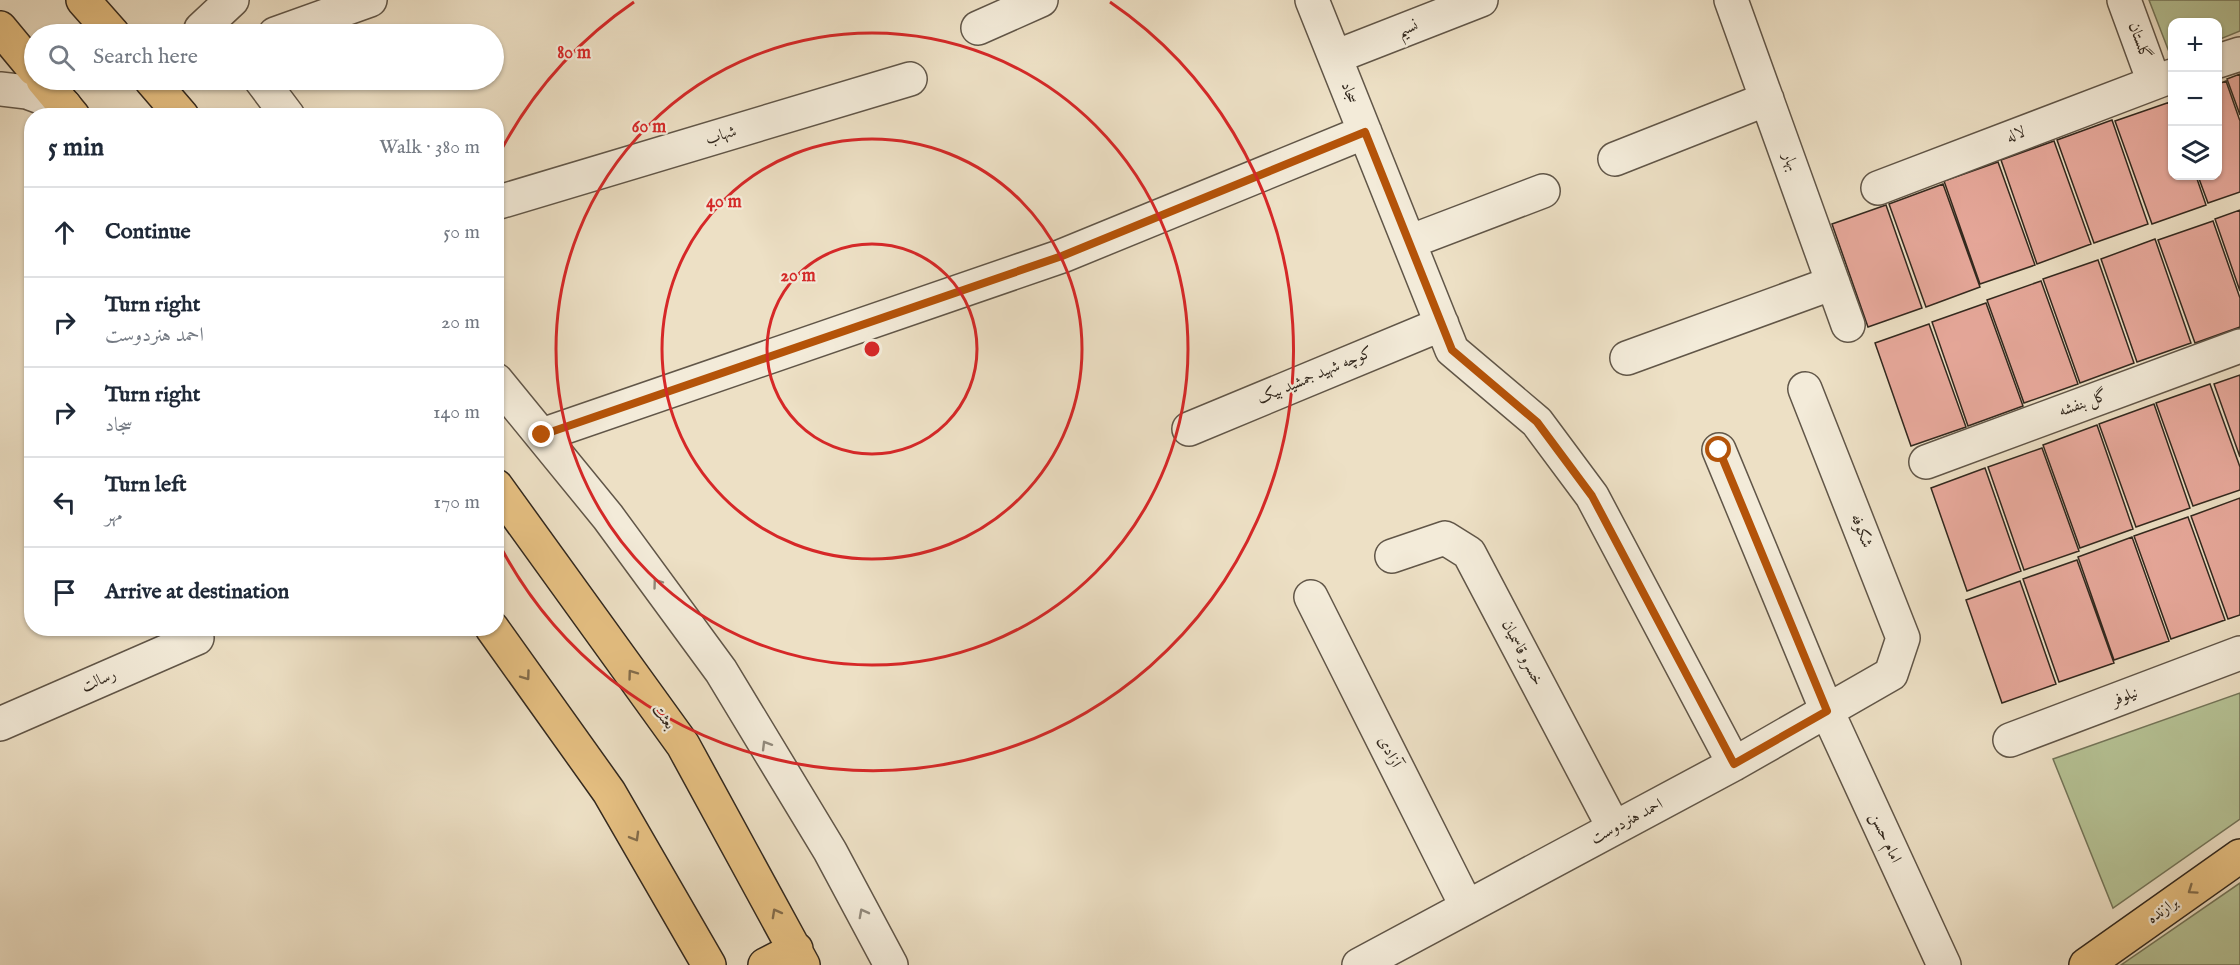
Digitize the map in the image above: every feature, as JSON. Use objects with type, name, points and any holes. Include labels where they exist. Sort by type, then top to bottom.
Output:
[{"type":"main road","points":[[83,0],[104,24]]},
{"type":"main road","points":[[0,28],[24,57]]},
{"type":"main road","points":[[51,90],[66,108]]},
{"type":"main road","points":[[165,90],[177,108]]},
{"type":"main road","name":"بعثت","points":[[504,497],[683,746],[799,957]]},
{"type":"main road","points":[[498,636],[609,792],[709,965]]},
{"type":"main road","name":"برازنده","points":[[2085,965],[2240,856]]},
{"type":"main road","points":[[765,965],[799,957]]},
{"type":"street","points":[[206,24],[232,0]]},
{"type":"street","points":[[303,24],[370,0]]},
{"type":"street","points":[[978,28],[1041,0]]},
{"type":"street","name":"سجاد","points":[[1312,0],[1452,350],[1537,422],[1592,496],[1734,764]]},
{"type":"street","name":"نسیم","points":[[1335,57],[1481,0]]},
{"type":"street","name":"بهار","points":[[1731,0],[1848,325]]},
{"type":"street","name":"گلستان","points":[[2124,0],[2163,79]]},
{"type":"street","points":[[2222,59],[2240,54]]},
{"type":"street","name":"شهاب","points":[[504,201],[910,79]]},
{"type":"street","name":"لاله","points":[[1878,188],[2163,79]]},
{"type":"street","points":[[0,89],[27,92],[62,108]]},
{"type":"street","points":[[268,90],[282,108]]},
{"type":"street","points":[[1615,159],[1767,99]]},
{"type":"street","points":[[542,435],[1062,256],[1365,132]]},
{"type":"street","points":[[1409,242],[1543,190]]},
{"type":"street","points":[[1627,358],[1833,283]]},
{"type":"street","name":"کوچه شهید جمشید بیک","points":[[1189,429],[1442,324]]},
{"type":"street","name":"گل بنفشه","points":[[1926,462],[2240,346]]},
{"type":"street","name":"شکوفه","points":[[1805,389],[1903,638],[1891,674]]},
{"type":"street","points":[[504,390],[608,517],[722,671],[830,850],[891,965]]},
{"type":"street","name":"امام حسن","points":[[1719,450],[1827,711],[1944,965]]},
{"type":"street","name":"خسرو قاسمیان","points":[[1392,556],[1445,538],[1469,553],[1614,828]]},
{"type":"street","name":"آزادی","points":[[1311,597],[1467,907]]},
{"type":"street","name":"رسالت","points":[[0,723],[197,638]]},
{"type":"street","name":"نیلوفر","points":[[2010,740],[2240,653]]},
{"type":"street","name":"احمد هنردوست","points":[[1359,965],[1734,764],[1891,674]]},
{"type":"green space","points":[[2149,0],[2240,0],[2240,31],[2222,38],[2222,18],[2168,18],[2168,49]]},
{"type":"green space","points":[[2240,693],[2240,819],[2113,908],[2053,759]]},
{"type":"green space","points":[[2240,883],[2240,965],[2121,965]]},
{"type":"building","points":[[2240,74],[2240,115],[2227,79]]},
{"type":"building","points":[[2226,81],[2240,121],[2240,192],[2208,203],[2199,180],[2222,180],[2222,82]]},
{"type":"building","points":[[2168,103],[2168,180],[2197,180],[2206,205],[2152,224],[2115,121]]},
{"type":"building","points":[[2112,120],[2148,224],[2094,243],[2057,140]]},
{"type":"building","points":[[2054,141],[2091,244],[2037,264],[2001,160]]},
{"type":"building","points":[[1998,162],[2035,265],[1980,284],[1944,181]]},
{"type":"building","points":[[1943,184],[1980,287],[1926,307],[1889,204]]},
{"type":"building","points":[[1886,205],[1922,308],[1868,327],[1832,224]]},
{"type":"building","points":[[2240,210],[2240,291],[2215,219]]},
{"type":"building","points":[[2213,221],[2240,298],[2240,327],[2195,343],[2158,240]]},
{"type":"building","points":[[2155,239],[2191,343],[2137,362],[2101,259]]},
{"type":"building","points":[[2098,260],[2134,363],[2080,383],[2043,279]]},
{"type":"building","points":[[2041,281],[2078,384],[2024,403],[1987,300]]},
{"type":"building","points":[[1986,303],[2023,406],[1968,426],[1932,322]]},
{"type":"building","points":[[1929,324],[1966,427],[1911,446],[1875,343]]},
{"type":"building","points":[[2240,375],[2240,457],[2214,384]]},
{"type":"building","points":[[2210,384],[2240,467],[2240,490],[2193,506],[2156,403]]},
{"type":"building","points":[[2154,404],[2190,508],[2136,527],[2099,424]]},
{"type":"building","points":[[2097,425],[2133,529],[2080,548],[2043,445]]},
{"type":"building","points":[[2042,448],[2079,551],[2024,570],[1988,467]]},
{"type":"building","points":[[1985,468],[2021,571],[1967,591],[1931,488]]},
{"type":"building","points":[[2240,498],[2240,615],[2228,619],[2191,516]]},
{"type":"building","points":[[2188,517],[2225,620],[2171,639],[2134,536]]},
{"type":"building","points":[[2132,537],[2169,641],[2114,660],[2078,557]]},
{"type":"building","points":[[2077,560],[2114,663],[2059,682],[2023,579]]},
{"type":"building","points":[[2020,581],[2056,684],[2002,703],[1966,600]]},
{"type":"route","points":[[542,435],[1062,256],[1365,132],[1452,350],[1537,422],[1592,496],[1734,764],[1827,711],[1719,450]]}]
